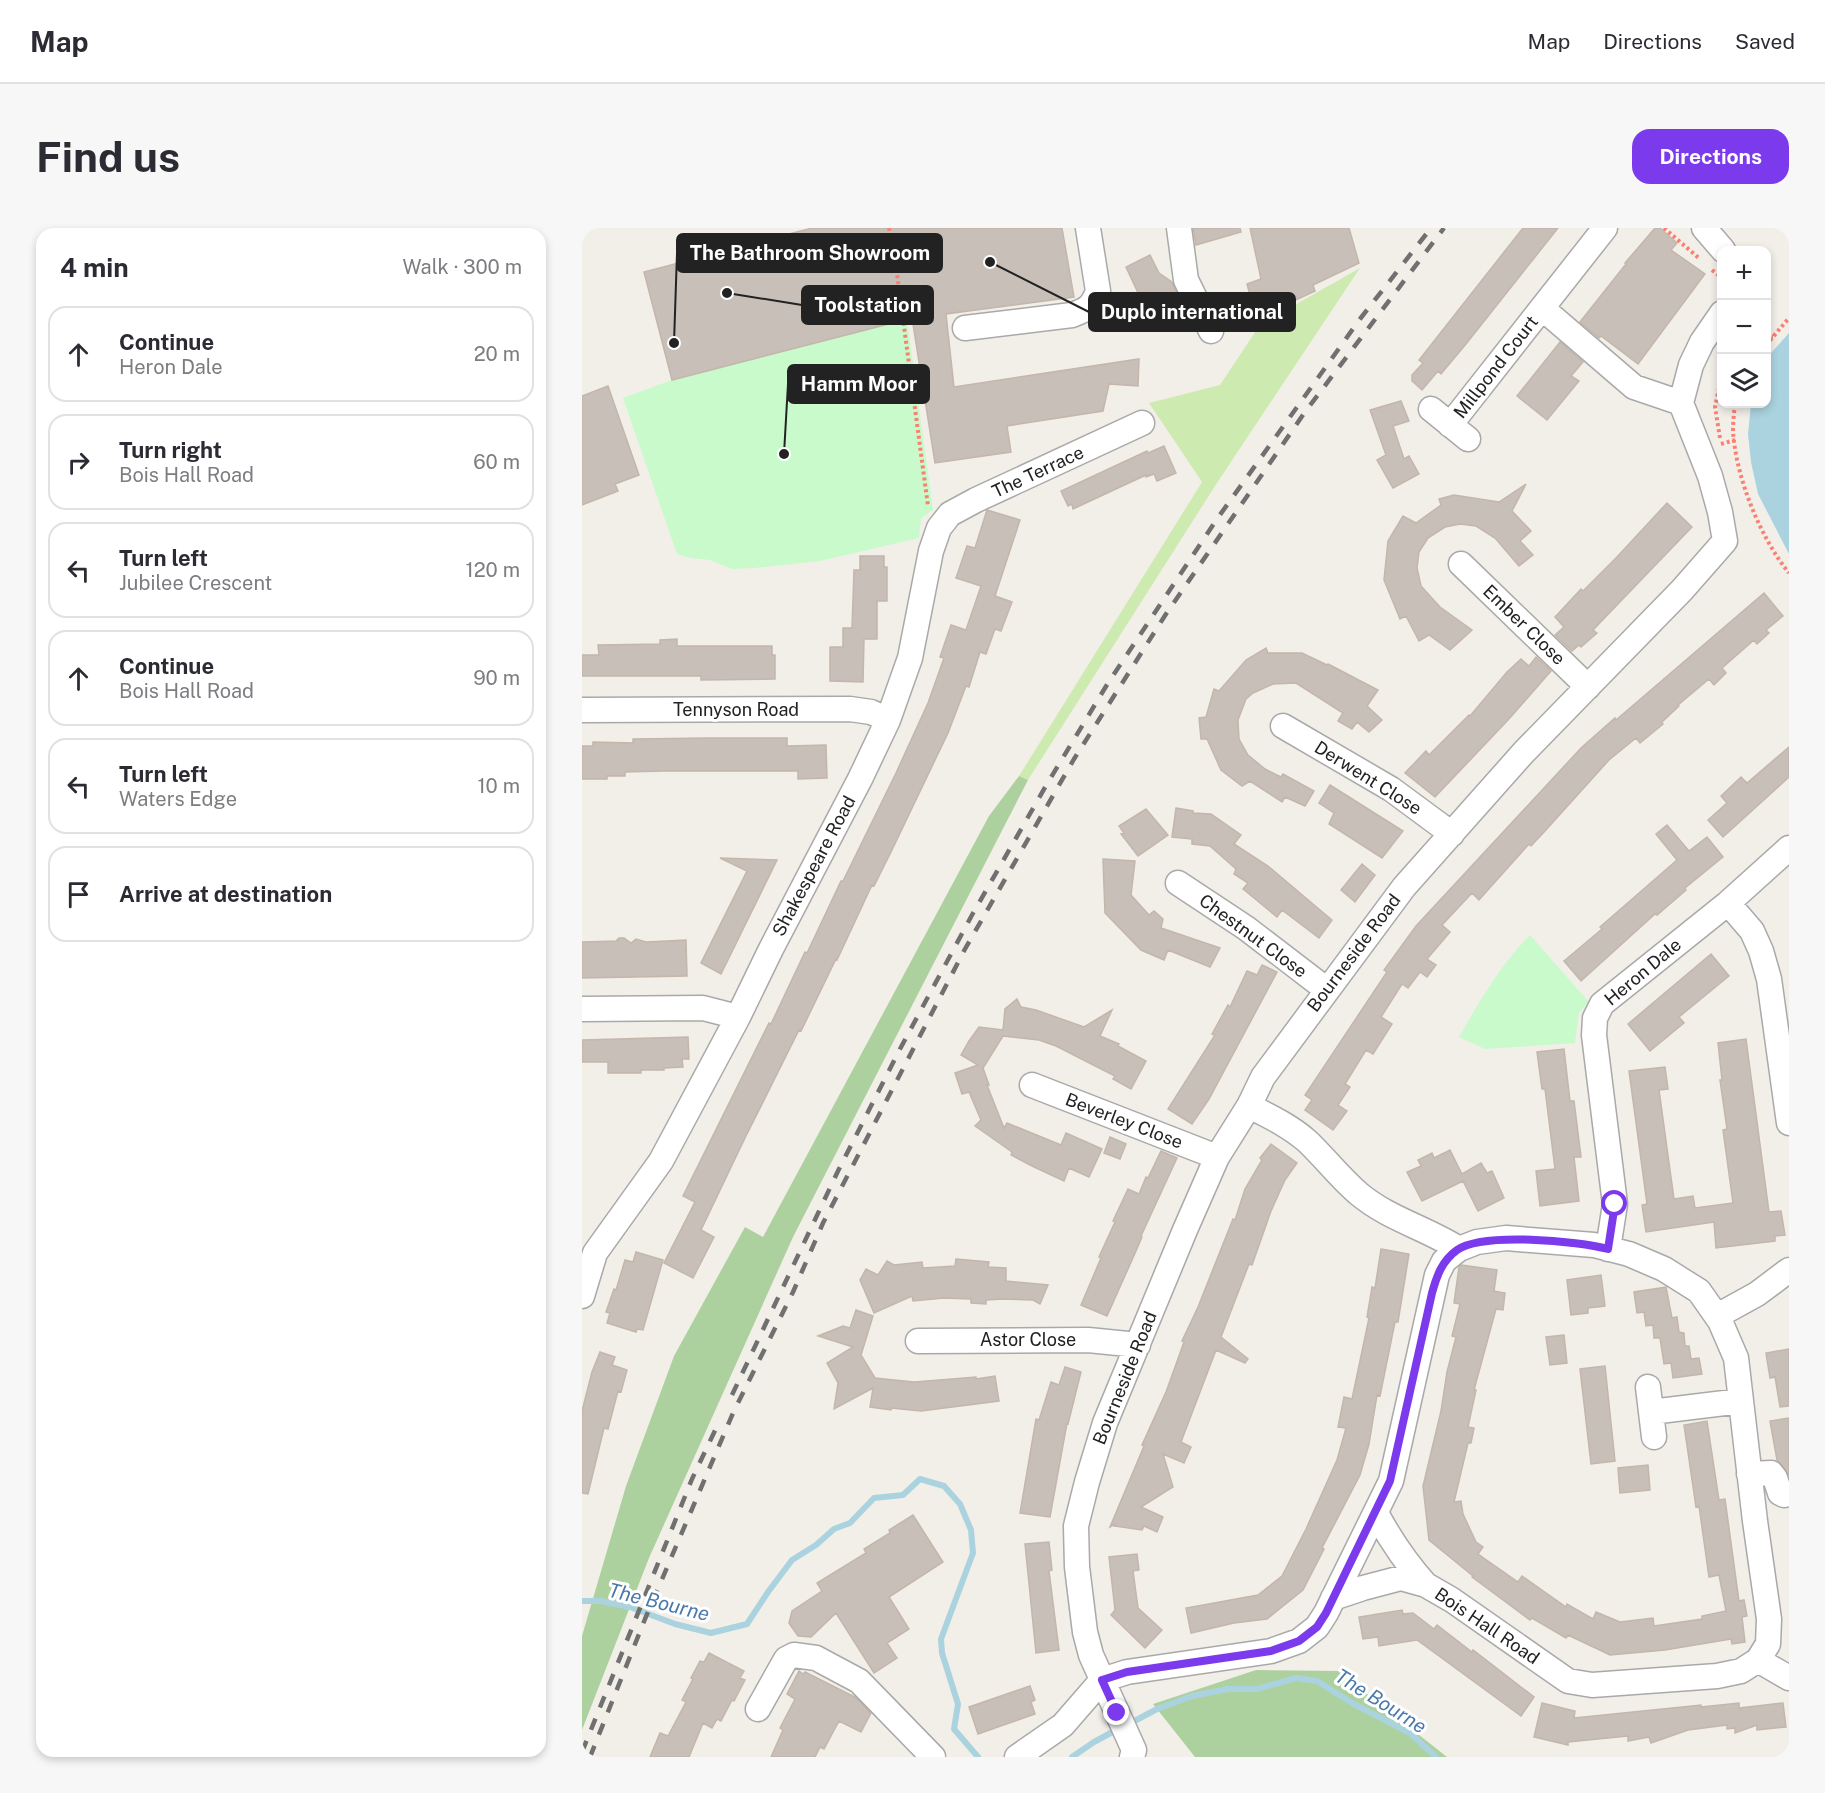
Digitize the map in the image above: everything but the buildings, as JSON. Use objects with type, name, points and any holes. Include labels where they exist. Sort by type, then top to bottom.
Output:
[{"type":"street","points":[[965,328],[1072,315],[1087,310],[1098,291],[1088,228]]},
{"type":"street","points":[[1179,228],[1185,280],[1211,331]]},
{"type":"street","name":"Millpond Court","points":[[1431,409],[1459,432],[1542,308],[1605,228]]},
{"type":"street","points":[[1704,228],[1720,246]]},
{"type":"street","name":"Millpond Court","points":[[1542,308],[1634,387],[1681,403]]},
{"type":"street","points":[[1681,403],[1691,365],[1702,342],[1717,320]]},
{"type":"street","name":"Bourneside Road","points":[[1133,1754],[1091,1655],[1085,1632],[1077,1567],[1076,1526],[1106,1423],[1217,1157],[1249,1106],[1263,1077],[1404,888],[1524,752],[1682,590],[1725,541],[1711,447],[1681,403]]},
{"type":"street","name":"The Terrace","points":[[939,528],[950,514],[1142,423]]},
{"type":"street","name":"Shakespeare Road","points":[[582,1296],[595,1253],[661,1161],[860,780],[888,720],[910,658],[931,551],[939,528]]},
{"type":"street","name":"Ember Close","points":[[1461,564],[1588,687]]},
{"type":"street","name":"Tennyson Road","points":[[582,710],[850,709],[871,712],[888,720]]},
{"type":"street","name":"Derwent Close","points":[[1283,726],[1391,789],[1452,834]]},
{"type":"street","name":"Heron Dale","points":[[1608,1249],[1615,1204],[1594,1035],[1595,1018],[1602,1004],[1728,903],[1789,848]]},
{"type":"street","name":"Chestnut Close","points":[[1178,884],[1246,928],[1327,990]]},
{"type":"street","points":[[1728,903],[1752,932],[1764,960],[1769,979],[1789,1123]]},
{"type":"street","points":[[582,1009],[703,1008],[738,1017]]},
{"type":"street","name":"Beverley Close","points":[[1032,1084],[1217,1157]]},
{"type":"street","points":[[1249,1106],[1277,1120],[1307,1141],[1359,1194],[1396,1219],[1440,1237],[1459,1249]]},
{"type":"street","points":[[1017,1757],[1063,1725],[1102,1680],[1127,1672],[1271,1651],[1299,1641],[1317,1627],[1390,1481],[1437,1275],[1444,1261],[1459,1249],[1477,1242],[1506,1238],[1594,1245],[1629,1254],[1664,1269],[1699,1291],[1717,1316],[1736,1358],[1769,1619],[1768,1644],[1758,1660],[1789,1678]]},
{"type":"street","points":[[1717,1316],[1786,1281]]},
{"type":"street","name":"Astor Close","points":[[918,1341],[1088,1340],[1138,1345]]},
{"type":"street","points":[[1648,1387],[1654,1437]]},
{"type":"street","points":[[1651,1412],[1741,1401]]},
{"type":"street","points":[[1749,1474],[1773,1474],[1780,1493],[1789,1494]]},
{"type":"street","points":[[1376,1512],[1409,1566],[1426,1585]]},
{"type":"street","name":"Bois Hall Road","points":[[1333,1598],[1401,1578],[1426,1585],[1452,1600],[1568,1681],[1592,1685],[1717,1676],[1741,1671],[1758,1660]]},
{"type":"street","points":[[758,1709],[786,1659],[794,1655],[816,1658],[859,1681],[889,1726],[933,1757]]},
{"type":"path","points":[[889,228],[928,509],[939,528]]},
{"type":"path","points":[[1664,228],[1717,274]]},
{"type":"path","points":[[1771,340],[1789,318]]},
{"type":"path","points":[[1717,398],[1711,447],[1735,440]]},
{"type":"path","points":[[1735,408],[1733,431],[1740,468],[1755,514],[1770,545],[1789,573]]},
{"type":"green space","points":[[1360,268],[1215,486],[1028,780],[1019,776],[1202,482],[1149,403],[1220,385],[1265,317],[1293,306]]},
{"type":"green space","points":[[907,319],[933,510],[921,518],[919,538],[820,561],[754,568],[732,569],[710,560],[677,554],[623,398],[672,380]]},
{"type":"green space","points":[[1019,776],[1028,780],[793,1237],[649,1558],[582,1730],[582,1636],[626,1486],[674,1356],[745,1227],[763,1237],[989,816]]},
{"type":"green space","points":[[1530,935],[1589,1002],[1579,1013],[1575,1043],[1485,1049],[1459,1037],[1500,971]]},
{"type":"green space","points":[[1256,1670],[1338,1671],[1447,1757],[1195,1757],[1153,1704]]},
{"type":"water","points":[[1789,333],[1789,554],[1758,494],[1748,434],[1751,408],[1771,408],[1772,352]]},
{"type":"waterway","name":"The Bourne","points":[[582,1601],[601,1601],[630,1607],[675,1624],[711,1633],[747,1624],[792,1560],[816,1545],[834,1529],[850,1523],[874,1498],[903,1495],[920,1479],[944,1486],[960,1504],[971,1530],[973,1553],[941,1639],[942,1653],[958,1704],[954,1729],[978,1757]]},
{"type":"waterway","name":"The Bourne","points":[[1127,1725],[1157,1709],[1192,1696],[1228,1689],[1257,1689],[1296,1678],[1317,1681],[1352,1703],[1410,1733],[1436,1757]]},
{"type":"waterway","name":"The Bourne","points":[[1072,1757],[1118,1729]]},
{"type":"railway","points":[[732,1395],[838,1171],[900,1049],[972,915],[1047,784],[1108,683],[1217,519],[1360,319],[1431,228]]},
{"type":"railway","points":[[590,1757],[645,1619],[733,1413],[793,1292],[823,1223],[965,949],[1074,759],[1166,614],[1305,412],[1444,228]]},
{"type":"railway","points":[[582,1752],[692,1479],[720,1420]]},
{"type":"place","name":"Duplo international","points":[[990,262]]},
{"type":"place","name":"Toolstation","points":[[727,293]]},
{"type":"place","name":"The Bathroom Showroom","points":[[674,343]]},
{"type":"place","name":"Hamm Moor","points":[[784,454]]},
{"type":"route","points":[[1117,1713],[1102,1680],[1127,1672],[1271,1651],[1299,1641],[1317,1627],[1390,1481],[1432,1293],[1444,1261],[1459,1249],[1477,1242],[1506,1238],[1594,1245],[1608,1249],[1615,1204]]}]
